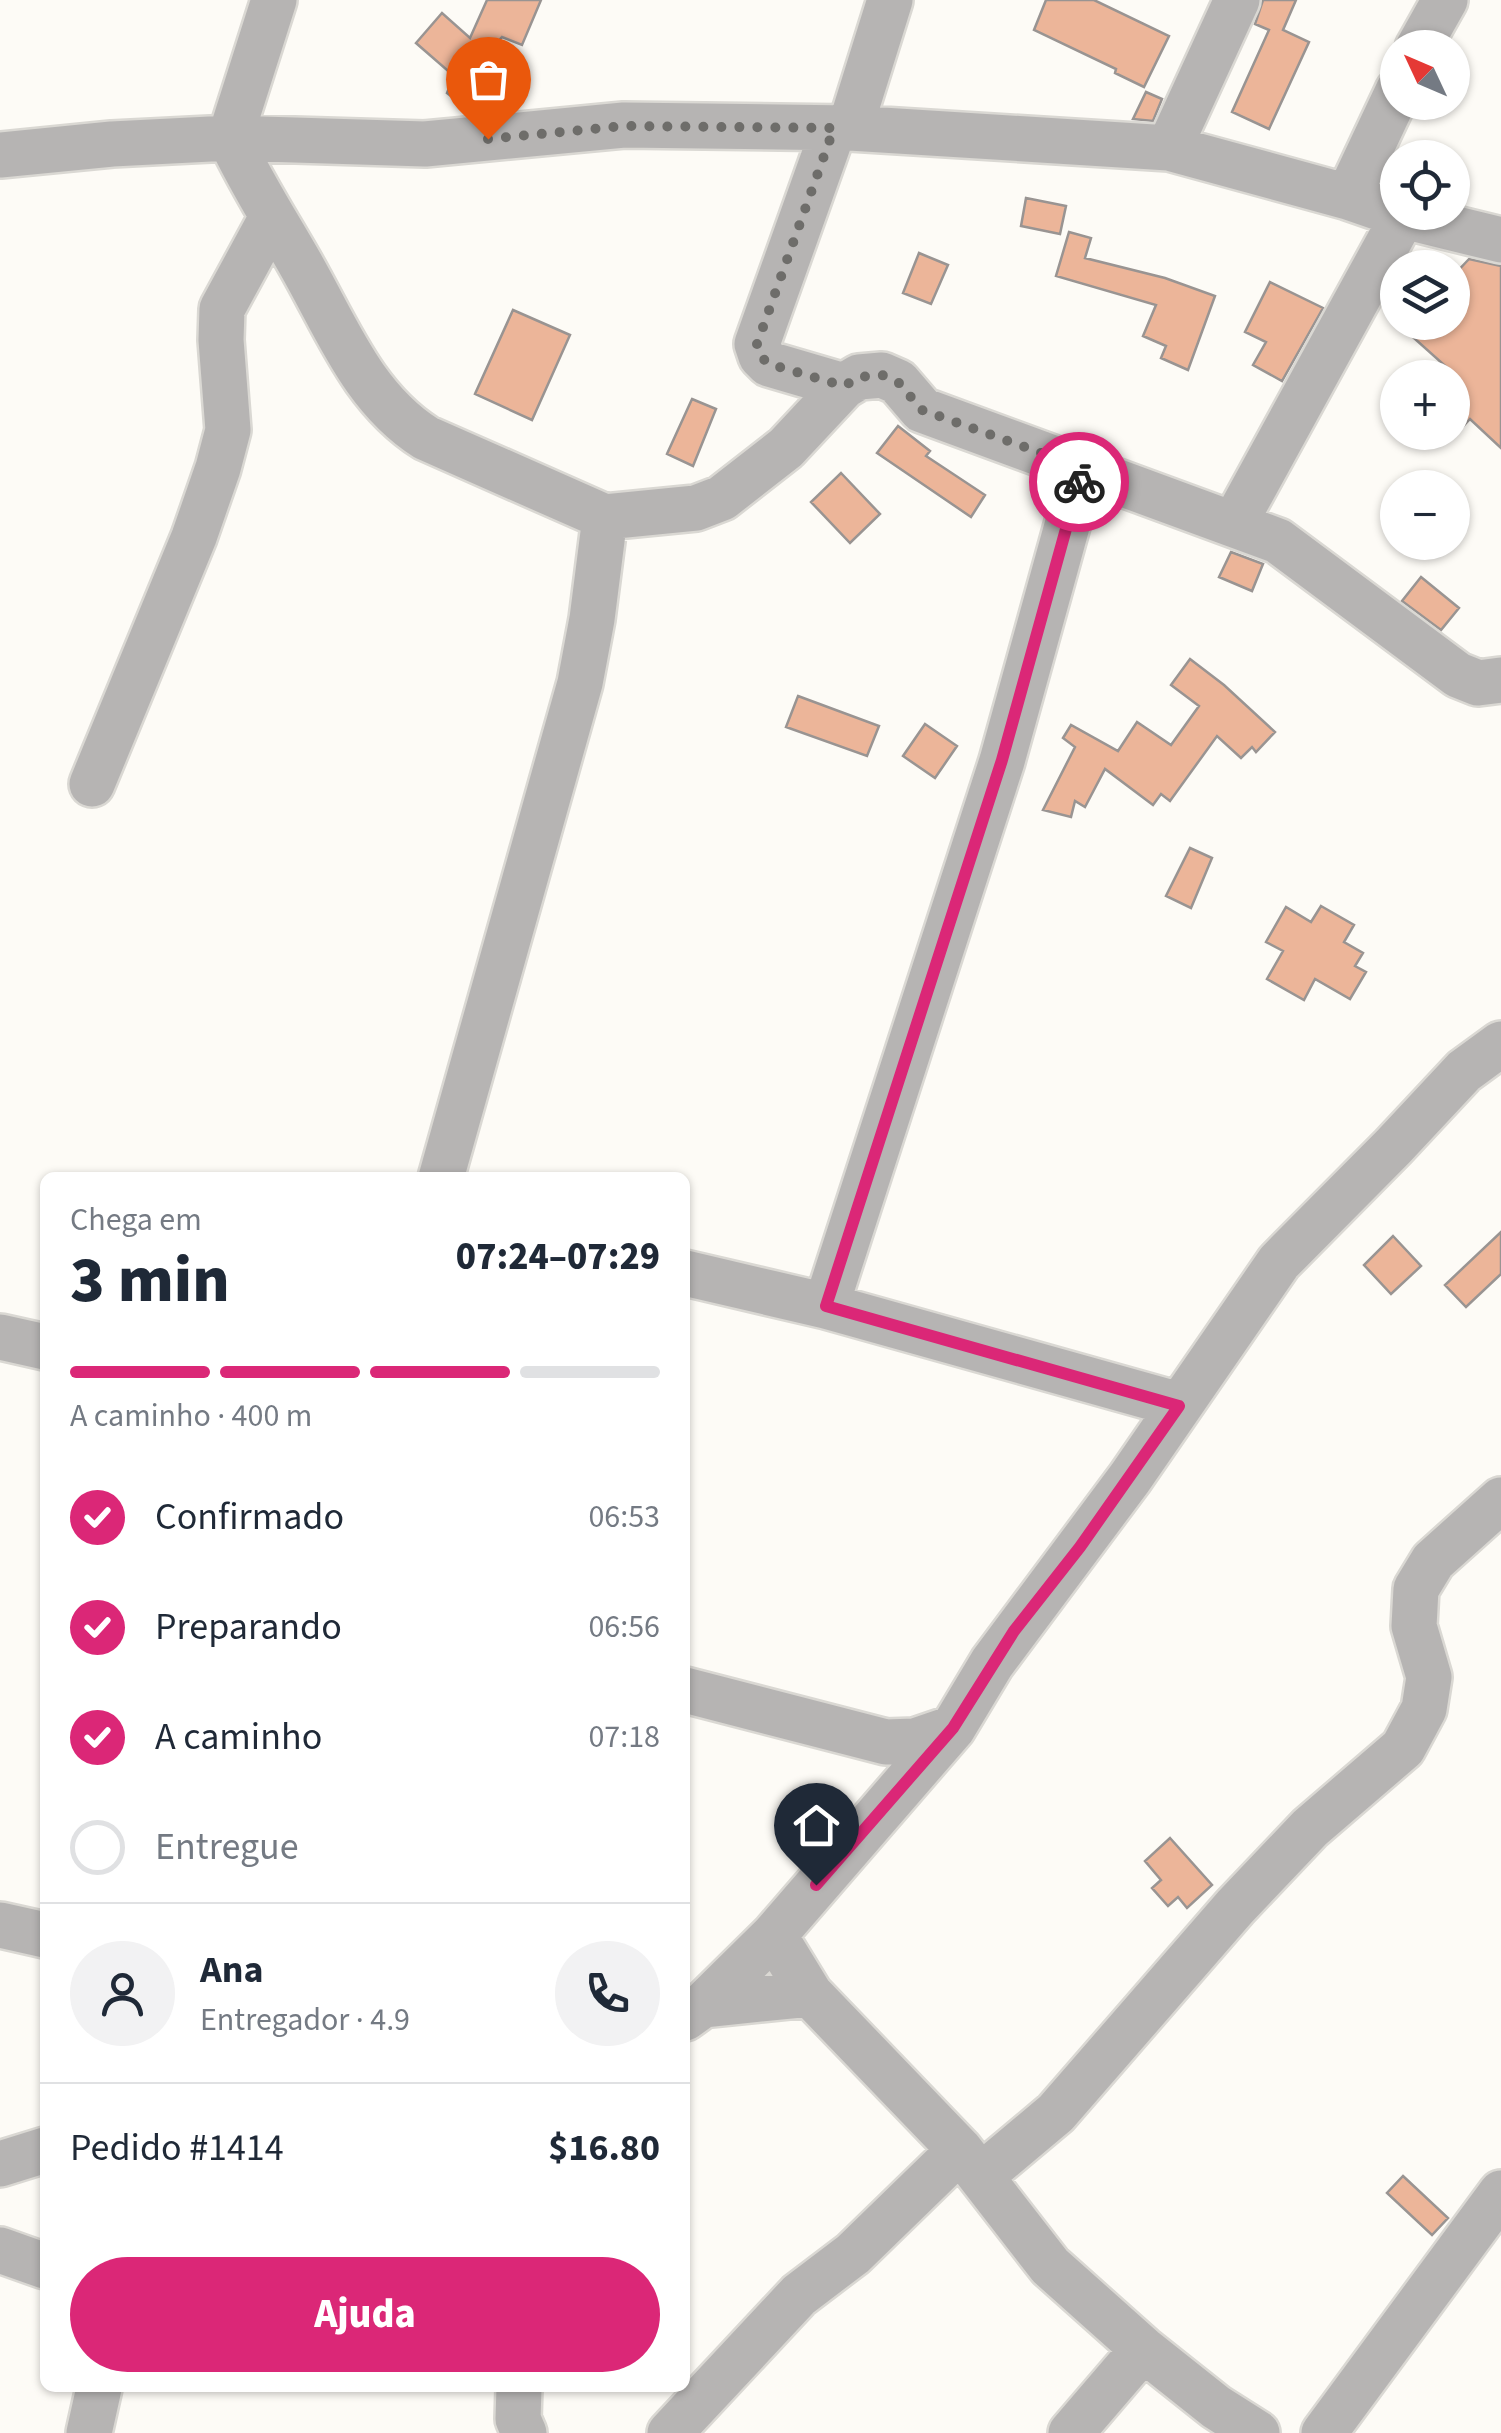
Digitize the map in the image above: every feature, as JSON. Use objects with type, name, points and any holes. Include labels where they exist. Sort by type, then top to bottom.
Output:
[{"type":"street","points":[[274,0],[230,138],[359,371],[403,423],[451,450],[605,517],[696,508],[722,498],[786,448],[844,386],[859,377],[882,375],[898,382],[922,410],[1278,542],[1458,675],[1478,682],[1501,680]]},
{"type":"street","points":[[844,386],[769,364],[760,356],[757,344],[890,0]]},
{"type":"street","points":[[1169,148],[1238,0]]},
{"type":"street","points":[[1428,30],[1445,0]]},
{"type":"street","points":[[1348,197],[1384,120]]},
{"type":"street","points":[[0,155],[230,138],[425,144],[624,126],[842,128],[1169,148],[1380,208]]},
{"type":"street","points":[[92,784],[194,537],[218,468],[228,430],[220,340],[222,309],[272,217]]},
{"type":"street","points":[[1234,524],[1395,230]]},
{"type":"street","points":[[1460,230],[1501,240]]},
{"type":"street","points":[[826,1306],[1002,760],[1083,468]]},
{"type":"street","points":[[443,1172],[580,683],[605,517]]},
{"type":"street","points":[[694,2012],[774,1935],[953,1728],[1003,1647],[1110,1506],[1279,1262],[1394,1147],[1464,1070],[1501,1044]]},
{"type":"street","points":[[690,1273],[826,1306],[1179,1406]]},
{"type":"street","points":[[0,1337],[40,1346]]},
{"type":"street","points":[[670,2433],[799,2295],[971,2163],[1056,2113],[1235,1907],[1310,1828],[1404,1748],[1424,1710],[1429,1677],[1414,1626],[1416,1589],[1433,1561],[1501,1500]]},
{"type":"street","points":[[690,1691],[886,1742],[915,1741],[953,1728]]},
{"type":"street","points":[[886,1742],[902,1788]]},
{"type":"street","points":[[0,1925],[40,1934]]},
{"type":"street","points":[[774,1935],[810,1994],[971,2163],[1050,2266],[1216,2407],[1257,2433]]},
{"type":"street","points":[[694,2012],[810,1994]]},
{"type":"street","points":[[0,2164],[40,2152]]},
{"type":"street","points":[[1324,2433],[1501,2193]]},
{"type":"street","points":[[0,2250],[40,2264]]},
{"type":"street","points":[[1072,2433],[1143,2348]]},
{"type":"street","points":[[90,2433],[98,2392]]},
{"type":"street","points":[[520,2392],[518,2419],[524,2433]]},
{"type":"building","points":[[487,0],[541,0],[522,45],[502,37],[451,96],[447,93],[454,76],[416,43],[442,13],[470,38]]},
{"type":"building","points":[[1046,0],[1094,0],[1169,36],[1144,87],[1115,73],[1116,69],[1034,30]]},
{"type":"building","points":[[1263,0],[1296,0],[1283,30],[1309,42],[1269,129],[1232,112],[1269,30],[1255,24]]},
{"type":"building","points":[[1146,92],[1162,99],[1153,121],[1133,119]]},
{"type":"building","points":[[1026,198],[1066,206],[1060,234],[1021,226]]},
{"type":"building","points":[[1069,232],[1091,238],[1085,258],[1165,278],[1215,296],[1188,370],[1161,358],[1166,346],[1143,336],[1156,305],[1056,276]]},
{"type":"building","points":[[919,253],[948,265],[931,304],[903,293]]},
{"type":"building","points":[[1470,259],[1501,266],[1501,448],[1470,419],[1470,360],[1439,360],[1416,340],[1470,340]]},
{"type":"building","points":[[1270,282],[1323,308],[1282,381],[1253,365],[1266,342],[1245,332]]},
{"type":"building","points":[[513,310],[570,335],[532,420],[475,394]]},
{"type":"building","points":[[692,399],[716,409],[693,466],[667,454]]},
{"type":"building","points":[[898,426],[930,451],[926,456],[985,495],[971,517],[877,453]]},
{"type":"building","points":[[841,473],[880,514],[850,543],[811,502]]},
{"type":"building","points":[[1231,552],[1263,564],[1252,591],[1219,577]]},
{"type":"building","points":[[1421,577],[1459,608],[1441,630],[1402,601]]},
{"type":"building","points":[[1190,659],[1275,732],[1256,752],[1252,747],[1241,758],[1217,736],[1170,801],[1161,794],[1153,805],[1105,769],[1085,807],[1075,801],[1071,817],[1043,810],[1075,747],[1063,738],[1071,725],[1118,751],[1137,722],[1171,745],[1199,706],[1171,685]]},
{"type":"building","points":[[798,696],[879,726],[867,756],[786,727]]},
{"type":"building","points":[[925,724],[957,746],[935,778],[903,756]]},
{"type":"building","points":[[1190,848],[1212,858],[1191,908],[1166,896]]},
{"type":"building","points":[[1321,906],[1354,925],[1344,942],[1363,953],[1355,966],[1366,972],[1350,999],[1315,979],[1304,1000],[1267,979],[1283,951],[1266,942],[1286,907],[1311,922]]},
{"type":"building","points":[[1501,1232],[1501,1274],[1466,1307],[1445,1285]]},
{"type":"building","points":[[1393,1236],[1421,1266],[1391,1294],[1364,1265]]},
{"type":"building","points":[[1170,1838],[1212,1885],[1187,1908],[1178,1897],[1168,1906],[1152,1888],[1161,1880],[1145,1861]]},
{"type":"building","points":[[1403,2176],[1448,2218],[1432,2235],[1387,2193]]},
{"type":"way so far","points":[[488,139],[624,126],[834,128],[757,344],[760,356],[769,364],[844,386],[859,377],[882,375],[898,382],[922,410],[1083,468],[1079,482]]},
{"type":"route","points":[[816,1885],[953,1728],[1014,1631],[1080,1547],[1179,1406],[826,1306],[1002,760],[1079,482]]}]
